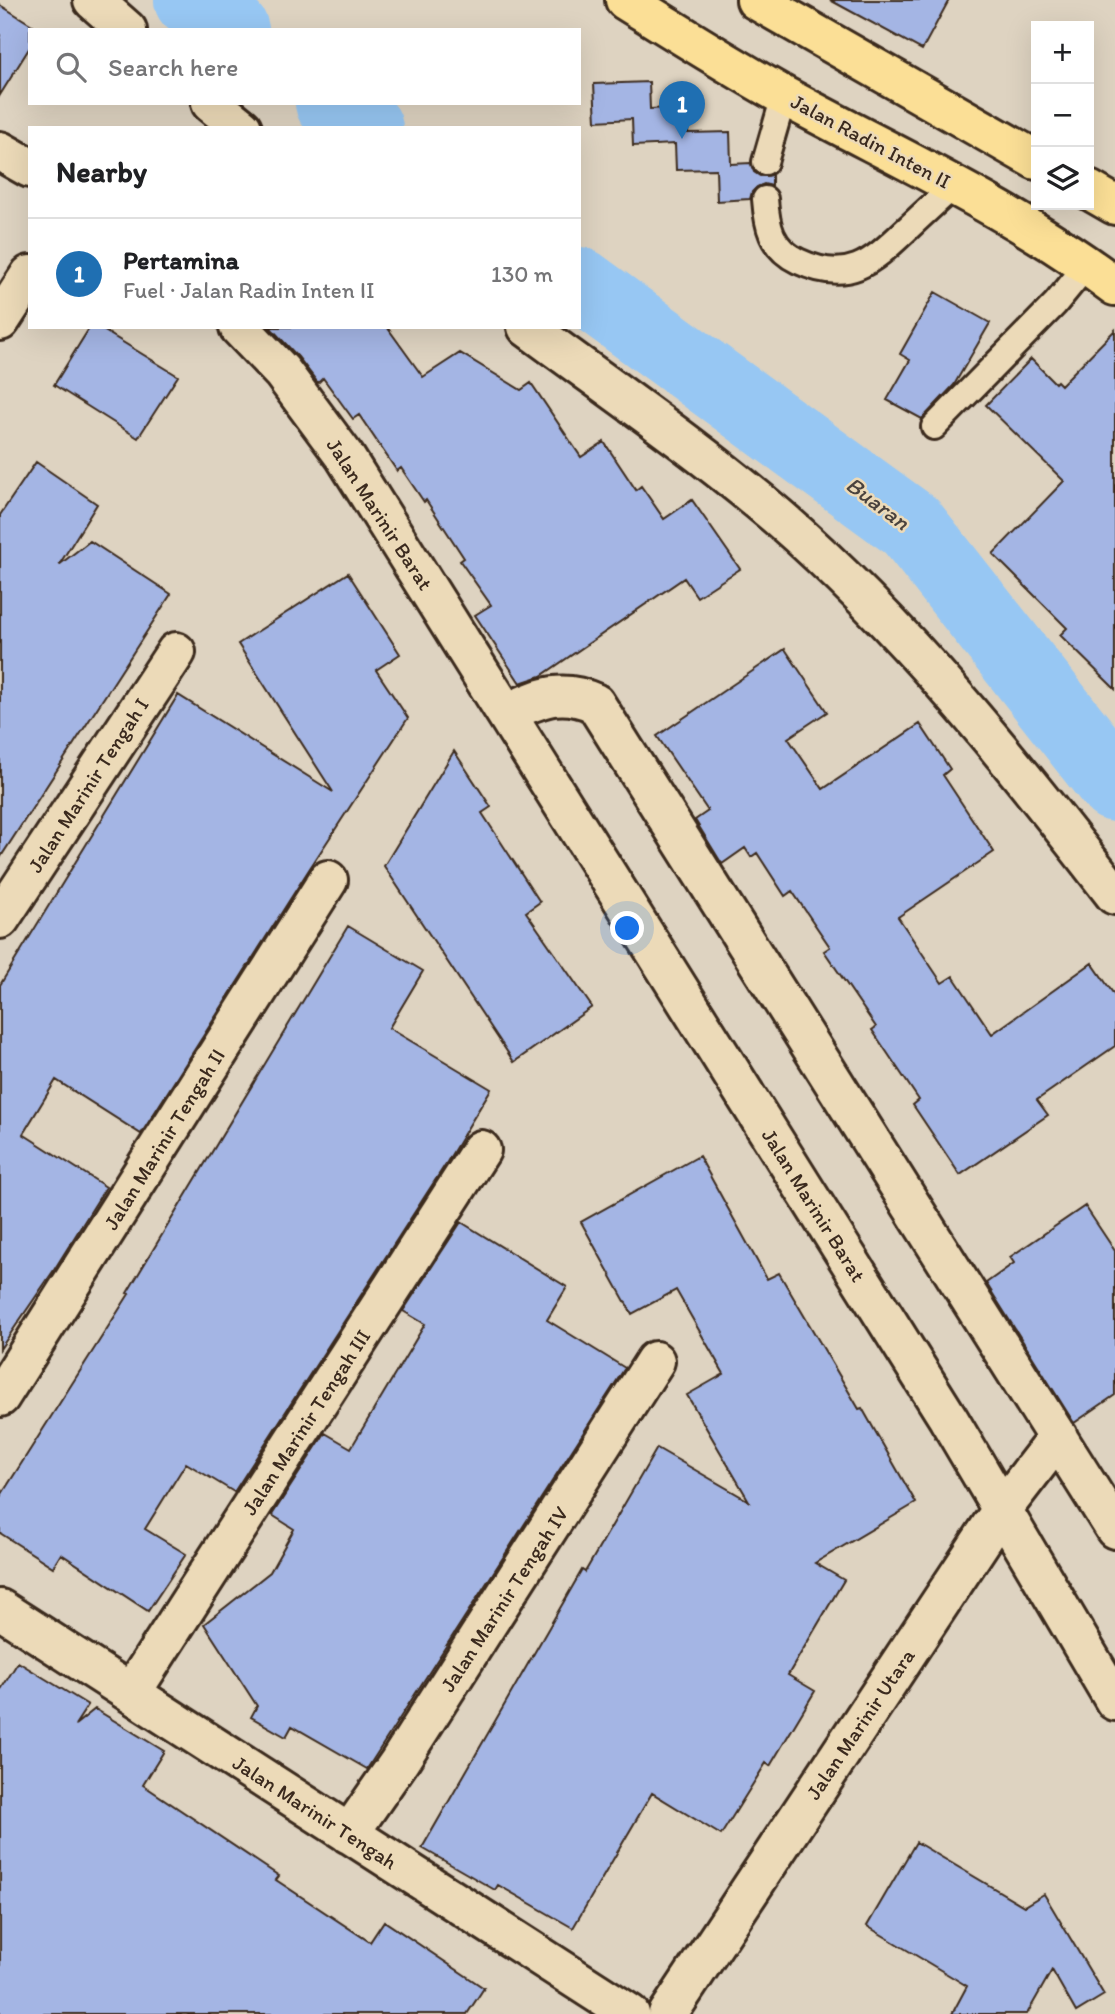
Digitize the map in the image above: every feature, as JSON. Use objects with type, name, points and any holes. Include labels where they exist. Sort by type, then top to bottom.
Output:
[{"type":"main road","name":"Jalan Radin Inten II","points":[[625,0],[784,96],[955,185],[1101,276]]},
{"type":"main road","points":[[756,0],[1031,157]]},
{"type":"main road","points":[[1094,193],[1115,205]]},
{"type":"street","points":[[93,0],[125,28]]},
{"type":"street","points":[[0,151],[28,168]]},
{"type":"street","points":[[0,321],[28,278]]},
{"type":"street","name":"Jalan Marinir Barat","points":[[241,329],[282,372],[345,457],[948,1418],[1115,1701]]},
{"type":"street","points":[[530,329],[709,461],[778,517],[855,589],[930,667],[1055,817],[1115,895]]},
{"type":"street","name":"Jalan Marinir Tengah I","points":[[0,919],[176,652]]},
{"type":"street","points":[[506,713],[552,694],[579,696],[594,703],[1115,1529]]},
{"type":"street","name":"Jalan Marinir Tengah II","points":[[0,1397],[328,880]]},
{"type":"street","name":"Jalan Marinir Tengah III","points":[[131,1693],[481,1150]]},
{"type":"street","name":"Jalan Marinir Tengah IV","points":[[349,1834],[399,1762],[655,1361]]},
{"type":"street","name":"Jalan Marinir Utara","points":[[668,2014],[1001,1511],[1058,1437]]},
{"type":"street","name":"Jalan Marinir Tengah","points":[[0,1609],[630,2014]]},
{"type":"lane","points":[[765,162],[784,96]]},
{"type":"lane","points":[[765,199],[766,223],[780,248],[802,263],[822,270],[838,271],[857,267],[876,258],[955,185]]},
{"type":"lane","points":[[934,427],[1055,304],[1101,276]]},
{"type":"building","points":[[830,0],[949,0],[922,50]]},
{"type":"building","points":[[0,5],[37,28],[28,28],[28,50],[0,95]]},
{"type":"building","points":[[649,82],[650,109],[687,107],[688,133],[730,132],[731,164],[751,163],[754,172],[760,176],[772,175],[772,186],[764,184],[757,187],[750,199],[717,201],[716,169],[676,170],[675,144],[633,146],[632,119],[596,121],[594,84]]},
{"type":"building","points":[[935,292],[990,323],[954,385],[922,419],[887,400],[910,360],[900,354]]},
{"type":"building","points":[[89,329],[101,329],[178,376],[138,438],[54,385]]},
{"type":"building","points":[[272,329],[388,329],[423,377],[460,353],[521,390],[531,383],[581,457],[604,442],[636,490],[641,486],[664,519],[692,500],[740,569],[697,597],[684,578],[541,676],[520,683],[475,615],[491,605],[460,561],[464,558],[426,500],[424,502],[401,468],[397,471],[359,415],[353,419],[323,378],[318,383]]},
{"type":"building","points":[[1115,330],[1115,689],[1060,635],[1067,628],[993,554],[1064,481],[986,405],[1031,359],[1055,383],[1057,381],[1061,385]]},
{"type":"building","points":[[36,462],[97,504],[59,565],[90,541],[171,594],[0,858],[0,515]]},
{"type":"building","points":[[348,573],[400,654],[376,670],[408,718],[141,1134],[56,1080],[23,1134],[106,1187],[0,1349],[0,985],[178,695],[333,792],[238,644]]},
{"type":"building","points":[[785,649],[827,712],[788,738],[823,789],[920,724],[950,769],[943,775],[994,852],[898,917],[942,983],[953,976],[992,1034],[1092,963],[1115,996],[1115,1046],[1037,1100],[1048,1115],[960,1175],[913,1105],[919,1100],[872,1030],[876,1027],[824,951],[830,947],[792,891],[785,896],[757,853],[751,857],[745,848],[722,864],[695,820],[708,811],[657,736]]},
{"type":"building","points":[[454,751],[491,807],[482,813],[540,902],[526,912],[592,1007],[514,1062],[384,866]]},
{"type":"building","points":[[348,926],[423,971],[389,1028],[491,1089],[447,1162],[234,1492],[186,1463],[145,1529],[186,1554],[148,1611],[61,1554],[53,1567],[0,1533],[0,1497],[129,1294],[127,1293]]},
{"type":"building","points":[[699,1156],[767,1279],[779,1273],[859,1409],[862,1408],[916,1503],[815,1563],[844,1580],[788,1675],[815,1691],[770,1766],[766,1763],[721,1835],[652,1793],[573,1928],[498,1885],[495,1890],[422,1848],[582,1570],[585,1572],[657,1448],[749,1501],[687,1395],[724,1374],[676,1290],[632,1314],[581,1222]]},
{"type":"building","points":[[1085,1206],[1115,1251],[1115,1395],[1074,1423],[986,1283],[1014,1263],[1010,1257]]},
{"type":"building","points":[[461,1222],[567,1287],[547,1320],[625,1368],[367,1769],[292,1726],[286,1737],[251,1717],[257,1706],[204,1624],[270,1572],[294,1529],[272,1515],[325,1433],[351,1448],[425,1324],[403,1311]]},
{"type":"building","points":[[18,1662],[88,1705],[75,1725],[95,1709],[164,1751],[143,1785],[279,1876],[276,1880],[370,1942],[384,1921],[484,1988],[467,2014],[0,2014],[0,1691]]},
{"type":"building","points":[[916,1842],[1024,1906],[1044,1894],[1104,1995],[1076,2012],[1052,1970],[1027,2014],[952,2014],[967,1986],[867,1926]]},
{"type":"waterway","name":"Buaran","points":[[191,0],[229,28]]},
{"type":"waterway","name":"Buaran","points":[[335,105],[363,126]]},
{"type":"waterway","name":"Buaran","points":[[581,285],[911,526],[1115,785]]},
{"type":"place","name":"Pertamina","points":[[682,139]]}]
